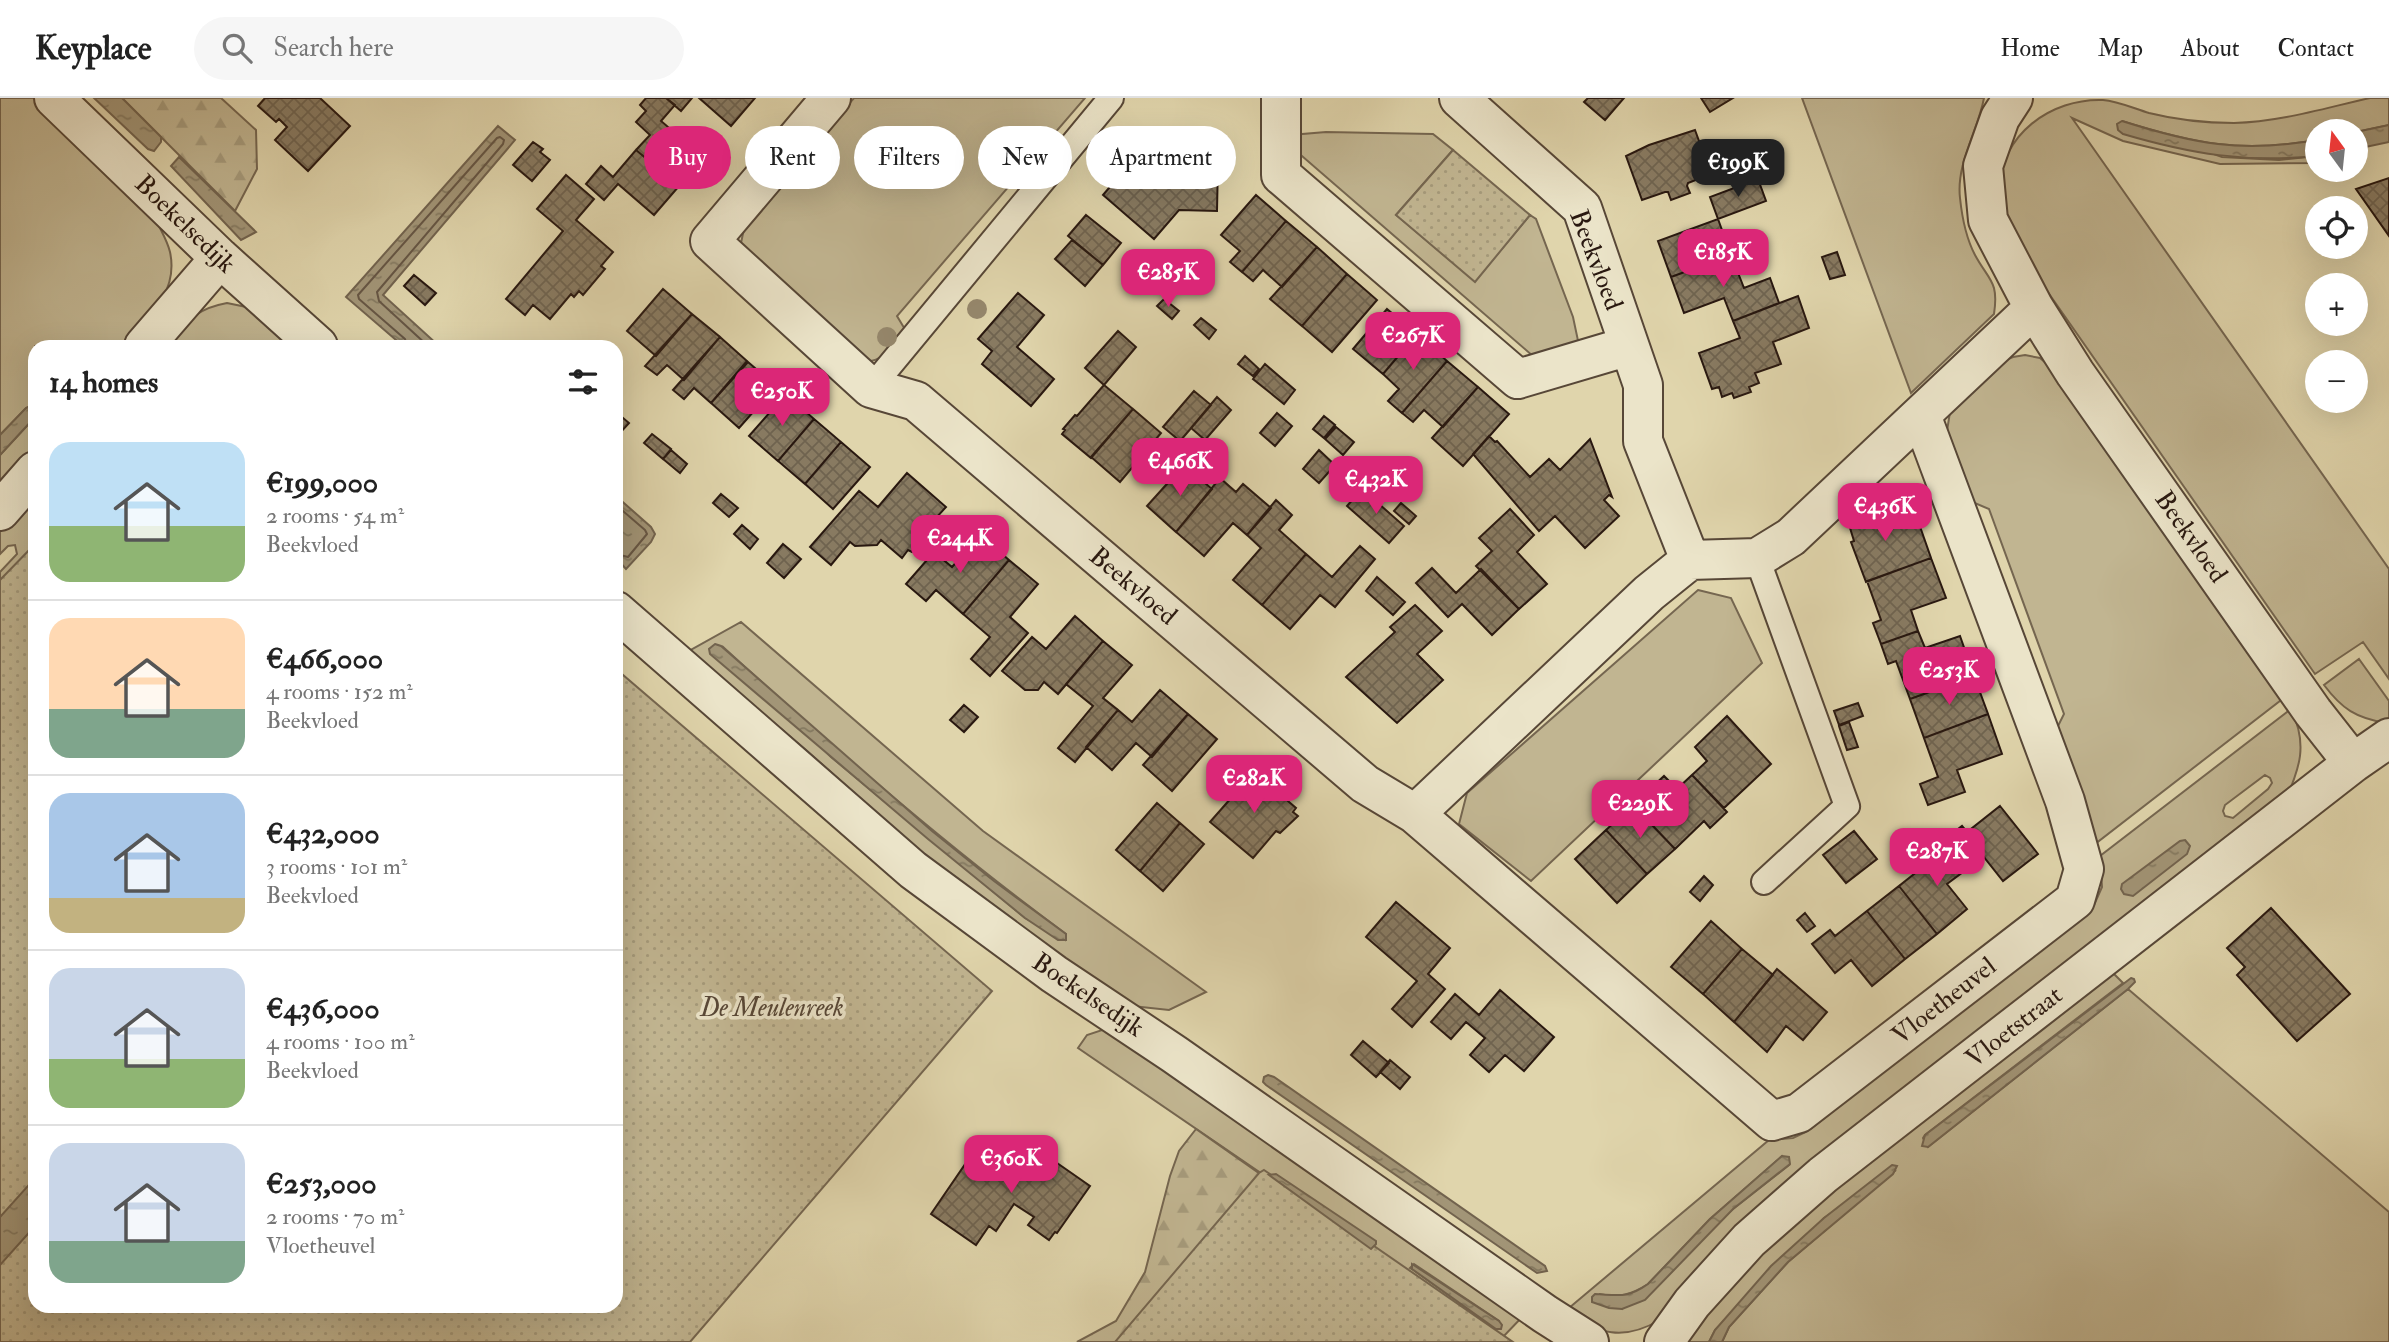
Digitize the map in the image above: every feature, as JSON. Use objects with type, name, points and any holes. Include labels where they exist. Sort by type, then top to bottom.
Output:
[{"type":"street","name":"Boekelsedijk","points":[[54,98],[220,258],[311,340]]},
{"type":"street","name":"Beekvloed","points":[[831,98],[710,241],[871,388],[916,401],[1365,784],[1415,814]]},
{"type":"street","name":"Beekvloed","points":[[1281,98],[1281,175],[1518,379],[1629,346]]},
{"type":"street","name":"Beekvloed","points":[[1459,98],[1582,208],[1643,385],[1643,441],[1690,560]]},
{"type":"street","name":"Beekvloed","points":[[2013,98],[2000,118],[1983,166],[1988,220],[2034,308],[2091,396],[2313,712],[2353,763]]},
{"type":"street","points":[[149,340],[220,258]]},
{"type":"street","points":[[1415,814],[1649,593],[1690,560],[1757,558],[1790,537],[2034,308]]},
{"type":"street","name":"Vloetheuvel","points":[[1415,814],[1772,1121],[1799,1113],[2075,900],[2084,869],[2065,801],[1920,415]]},
{"type":"street","points":[[0,511],[28,479]]},
{"type":"street","name":"Boekelsedijk","points":[[623,617],[913,870],[1054,974],[1589,1342]]},
{"type":"street","name":"Vloetstraat","points":[[1664,1342],[1692,1303],[1749,1240],[1824,1175],[2353,763],[2389,738]]},
{"type":"lane","points":[[871,388],[1111,98]]},
{"type":"lane","points":[[1757,558],[1847,806],[1764,882]]},
{"type":"green space","points":[[0,98],[38,98],[159,226],[169,249],[172,267],[170,280],[159,304],[128,340],[28,340],[28,407],[0,435]]},
{"type":"green space","points":[[122,98],[221,98],[256,130],[257,169],[235,211]]},
{"type":"green space","points":[[854,98],[1085,98],[1061,126],[978,126],[978,189],[1007,189],[897,316],[906,331],[888,351],[872,361],[866,361],[750,262],[741,243],[745,224],[775,189],[840,189],[840,126],[830,126]]},
{"type":"green space","points":[[1802,98],[1984,98],[1961,172],[1960,198],[1969,242],[1994,288],[1994,314],[1911,393]]},
{"type":"green space","points":[[2370,98],[2389,98],[2389,125],[2368,129],[2368,119],[2305,119],[2305,142],[2290,144],[2241,146],[2196,141],[2122,121],[2222,157],[2279,160],[2305,157],[2305,163],[2220,164],[2123,141],[2072,118],[2389,569],[2389,679],[2363,642],[2315,674],[2019,251],[2000,196],[2002,170],[2008,152],[2032,124],[2065,105],[2103,100],[2170,118],[2202,122],[2251,122]]},
{"type":"green space","points":[[1326,132],[1433,134],[1453,150],[1396,215],[1475,281],[1530,215],[1536,219],[1573,317],[1580,350],[1541,363],[1295,150],[1291,135]]},
{"type":"green space","points":[[1453,150],[1530,215],[1475,282],[1396,215]]},
{"type":"green space","points":[[227,303],[251,308],[291,340],[168,340],[198,313]]},
{"type":"green space","points":[[2025,355],[2040,358],[2047,364],[2285,697],[2095,844],[2055,732],[2064,714],[1989,509],[1970,501],[1947,431],[1950,412],[2001,362]]},
{"type":"green space","points":[[28,425],[28,455],[0,486],[0,455]]},
{"type":"green space","points":[[28,495],[28,701],[0,697],[0,572],[17,554],[15,545],[8,546],[0,554],[0,526]]},
{"type":"green space","name":"De Meulenreek","points":[[28,551],[28,1313],[623,1313],[623,675],[992,991],[690,1342],[0,1342],[0,580]]},
{"type":"green space","points":[[1698,590],[1731,598],[1762,663],[1531,881],[1459,824],[1467,793]]},
{"type":"green space","points":[[741,622],[983,831],[1206,992],[1169,1010],[1123,1005],[956,884],[806,750],[689,651]],"holes":[[[722,646],[847,758],[933,830],[1066,934],[1065,940],[1025,918],[831,757]]]},
{"type":"green space","points":[[2359,659],[2389,701],[2389,721],[2386,723],[2350,711],[2324,685]]},
{"type":"green space","points":[[2291,709],[2301,745],[2295,778],[2285,801],[1660,1320],[1623,1333],[1600,1330],[1563,1313],[1769,1140],[1793,1138],[1808,1131],[2094,905],[2102,887],[2100,856]],"holes":[[[2265,775],[2272,783],[2268,789],[2233,818],[2225,816],[2225,805]],[[1782,1156],[1789,1165],[1733,1209],[1622,1309],[1599,1294],[1624,1295],[1648,1284],[1710,1219]]]},
{"type":"green space","points":[[2107,967],[2123,983],[1925,1135],[1923,1138],[1928,1147],[2128,989],[2389,1212],[2389,1342],[1722,1342],[1729,1327],[1788,1262],[1896,1170],[1824,1218],[1715,1330],[1709,1342],[1684,1342],[1761,1245]]},
{"type":"green space","points":[[1111,1027],[1525,1314],[1502,1338],[1078,1048],[1087,1035]],"holes":[[[1414,1264],[1499,1321],[1496,1329],[1410,1268]]]},
{"type":"green space","points":[[1196,1129],[1500,1342],[1077,1342],[1116,1321],[1145,1272],[1170,1176],[1179,1151]]},
{"type":"green space","points":[[1264,1170],[1513,1342],[1115,1342]]},
{"type":"water","points":[[94,98],[122,98],[161,137],[161,142],[154,151],[148,149]]},
{"type":"water","points":[[2122,121],[2172,136],[2218,144],[2265,146],[2305,142],[2305,157],[2242,157],[2196,152],[2123,134],[2118,130],[2117,124]]},
{"type":"water","points":[[2389,125],[2389,142],[2368,146],[2368,129]]},
{"type":"water","points":[[498,126],[515,140],[383,295],[432,340],[396,340],[346,297]]},
{"type":"water","points":[[179,157],[256,232],[241,240],[171,166]]},
{"type":"water","points":[[28,407],[28,425],[0,455],[0,435]]},
{"type":"water","points":[[623,502],[651,527],[655,534],[626,569],[623,566]]},
{"type":"water","points":[[715,644],[721,646],[932,831],[1066,934],[1066,940],[1058,940],[1025,918],[928,839],[710,654],[709,649]]},
{"type":"water","points":[[2185,840],[2190,846],[2187,854],[2133,896],[2124,894],[2122,884]]},
{"type":"water","points":[[2131,978],[2135,982],[2128,989],[1928,1147],[1922,1146],[1925,1135]]},
{"type":"water","points":[[1268,1075],[1545,1266],[1547,1271],[1537,1273],[1266,1085],[1263,1082],[1264,1077]]},
{"type":"water","points":[[1782,1156],[1789,1157],[1790,1164],[1733,1209],[1645,1300],[1622,1309],[1592,1302],[1595,1294],[1628,1294],[1648,1284],[1710,1219]]},
{"type":"water","points":[[1892,1165],[1897,1166],[1893,1174],[1788,1262],[1729,1327],[1722,1342],[1709,1342],[1715,1330],[1771,1266],[1824,1218]]},
{"type":"water","points":[[1276,1174],[1376,1241],[1376,1244],[1371,1249],[1269,1175]]},
{"type":"water","points":[[28,1186],[28,1234],[0,1265],[0,1217]]},
{"type":"water","points":[[1412,1264],[1499,1321],[1501,1329],[1496,1329],[1412,1269]]},
{"type":"building","points":[[265,98],[320,98],[350,126],[308,171],[275,140],[287,127],[279,119],[276,122],[258,106]]},
{"type":"building","points":[[646,98],[666,98],[675,105],[661,121],[667,126],[644,126],[644,129],[636,122],[646,111],[640,105]]},
{"type":"building","points":[[666,98],[692,98],[681,111]]},
{"type":"building","points":[[699,98],[755,98],[731,126]]},
{"type":"building","points":[[1588,98],[1624,98],[1605,120],[1584,102]]},
{"type":"building","points":[[1701,98],[1733,98],[1710,112]]},
{"type":"building","points":[[1695,130],[1711,174],[1688,183],[1690,193],[1671,200],[1668,192],[1665,192],[1642,200],[1626,156],[1649,145]]},
{"type":"building","points":[[644,141],[644,157],[636,150]]},
{"type":"building","points":[[533,142],[543,149],[540,152],[550,160],[532,181],[513,165]]},
{"type":"building","points":[[636,150],[644,157],[644,189],[676,189],[654,215],[618,184],[604,200],[586,184],[601,166],[613,177]]},
{"type":"building","points":[[566,175],[594,199],[576,220],[613,252],[601,266],[605,269],[583,295],[579,291],[574,297],[571,294],[550,319],[533,305],[525,315],[506,299],[563,231],[537,209]]},
{"type":"building","points":[[2389,178],[2389,236],[2368,206],[2368,196],[2361,196],[2356,189]]},
{"type":"building","points":[[1758,179],[1766,201],[1718,219],[1710,197]]},
{"type":"building","points":[[1108,189],[1217,189],[1217,211],[1179,210],[1154,239],[1103,195]]},
{"type":"building","points":[[1256,195],[1286,221],[1242,272],[1230,262],[1240,251],[1221,235]]},
{"type":"building","points":[[1086,215],[1121,243],[1103,265],[1068,236]]},
{"type":"building","points":[[1718,219],[1731,255],[1671,277],[1658,241]]},
{"type":"building","points":[[1286,221],[1317,247],[1282,287],[1263,270],[1253,281],[1242,272]]},
{"type":"building","points":[[1072,240],[1103,265],[1085,286],[1055,259]]},
{"type":"building","points":[[1317,247],[1347,274],[1302,326],[1270,299]]},
{"type":"building","points":[[1837,252],[1845,275],[1830,279],[1822,257]]},
{"type":"building","points":[[1731,255],[1744,288],[1770,278],[1779,303],[1733,321],[1724,298],[1684,313],[1671,277]]},
{"type":"building","points":[[1347,274],[1377,300],[1332,352],[1302,326]]},
{"type":"building","points":[[414,275],[436,293],[425,305],[404,286]]},
{"type":"building","points":[[663,289],[692,314],[656,356],[627,331]]},
{"type":"building","points":[[1018,293],[1044,315],[1017,347],[1054,379],[1031,406],[982,364],[992,351],[978,339]]},
{"type":"building","points":[[1798,296],[1809,328],[1773,342],[1781,364],[1755,373],[1759,383],[1749,387],[1751,392],[1734,398],[1732,393],[1722,397],[1719,387],[1712,389],[1699,353],[1740,338],[1733,321]]},
{"type":"building","points":[[1164,299],[1179,311],[1172,319],[1157,306]]},
{"type":"building","points":[[1387,309],[1417,334],[1383,374],[1353,349]]},
{"type":"building","points":[[692,314],[720,337],[684,380],[667,365],[657,375],[645,366]]},
{"type":"building","points":[[1201,318],[1216,330],[1209,339],[1194,325]]},
{"type":"building","points":[[1118,331],[1136,347],[1104,385],[1085,368]]},
{"type":"building","points":[[1417,334],[1447,361],[1402,413],[1388,401],[1399,389],[1383,374]]},
{"type":"building","points":[[720,337],[747,361],[711,403],[694,388],[684,399],[673,390]]},
{"type":"building","points":[[1245,356],[1259,369],[1253,376],[1238,364]]},
{"type":"building","points":[[1447,361],[1478,387],[1443,427],[1424,410],[1413,422],[1402,413]]},
{"type":"building","points":[[748,362],[776,386],[739,428],[711,403]]},
{"type":"building","points":[[1265,364],[1295,390],[1284,404],[1253,379]]},
{"type":"building","points":[[1104,385],[1133,409],[1091,458],[1062,434],[1075,415],[1077,416]]},
{"type":"building","points":[[1478,387],[1509,414],[1463,466],[1432,438]]},
{"type":"building","points":[[1194,391],[1211,405],[1180,441],[1163,427]]},
{"type":"building","points":[[786,394],[814,419],[778,461],[749,436]]},
{"type":"building","points":[[1217,397],[1231,410],[1205,440],[1191,428]]},
{"type":"building","points":[[1133,409],[1161,433],[1120,482],[1091,457]]},
{"type":"building","points":[[1277,413],[1292,426],[1275,446],[1260,433]]},
{"type":"building","points":[[1324,416],[1335,425],[1324,438],[1313,429]]},
{"type":"building","points":[[623,418],[629,423],[623,430]]},
{"type":"building","points":[[814,419],[841,442],[805,484],[778,461]]},
{"type":"building","points":[[1336,427],[1354,442],[1343,455],[1325,439]]},
{"type":"building","points":[[652,434],[671,449],[663,459],[644,443]]},
{"type":"building","points":[[1489,436],[1497,441],[1530,477],[1549,459],[1560,470],[1590,439],[1612,497],[1609,495],[1604,500],[1619,516],[1585,548],[1555,516],[1539,531],[1473,454]]},
{"type":"building","points":[[841,442],[870,467],[833,509],[805,484]]},
{"type":"building","points":[[671,450],[687,464],[680,473],[663,459]]},
{"type":"building","points":[[1319,450],[1335,465],[1319,483],[1303,469]]},
{"type":"building","points":[[1184,465],[1212,489],[1176,532],[1147,506]]},
{"type":"building","points":[[1376,470],[1390,483],[1384,491],[1369,478]]},
{"type":"building","points":[[907,473],[946,507],[924,531],[928,534],[912,552],[908,550],[902,558],[881,540],[877,545],[855,546],[850,542],[831,565],[810,547],[859,491],[878,507]]},
{"type":"building","points":[[1220,478],[1236,492],[1243,484],[1271,508],[1247,535],[1233,523],[1204,556],[1176,532]]},
{"type":"building","points":[[1362,489],[1404,526],[1389,543],[1347,506]]},
{"type":"building","points":[[721,494],[738,508],[729,517],[713,503]]},
{"type":"building","points":[[1869,496],[1882,531],[1917,518],[1931,558],[1866,582],[1851,542],[1854,541],[1847,518]]},
{"type":"building","points":[[1276,500],[1292,515],[1279,530],[1306,554],[1262,605],[1233,580],[1261,548],[1247,535]]},
{"type":"building","points":[[1401,503],[1416,516],[1409,524],[1394,511]]},
{"type":"building","points":[[1510,509],[1534,535],[1517,552],[1547,584],[1519,609],[1476,566],[1492,551],[1479,538]]},
{"type":"building","points":[[742,525],[758,539],[750,549],[734,534]]},
{"type":"building","points":[[981,535],[1009,560],[963,614],[936,590],[926,601],[906,584],[934,552],[952,567]]},
{"type":"building","points":[[783,544],[801,559],[784,578],[767,563]]},
{"type":"building","points":[[1360,546],[1375,559],[1335,607],[1320,595],[1290,629],[1262,605],[1306,554],[1332,577]]},
{"type":"building","points":[[1931,558],[1946,598],[1911,610],[1918,631],[1881,644],[1873,623],[1881,620],[1867,581]]},
{"type":"building","points":[[1009,560],[1038,584],[1010,617],[1028,633],[990,676],[971,659],[990,637],[963,614]]},
{"type":"building","points":[[1432,568],[1456,593],[1481,569],[1519,609],[1492,635],[1462,604],[1448,617],[1416,583]]},
{"type":"building","points":[[1377,577],[1405,602],[1393,615],[1366,591]]},
{"type":"building","points":[[1415,605],[1442,631],[1417,654],[1443,680],[1397,723],[1346,677],[1395,632],[1390,627]]},
{"type":"building","points":[[1075,616],[1103,641],[1058,694],[1044,682],[1038,690],[1025,690],[1002,671],[1032,637],[1046,649]]},
{"type":"building","points":[[1918,631],[1925,648],[1960,636],[1974,676],[1910,699],[1896,661],[1888,664],[1881,644]]},
{"type":"building","points":[[1103,641],[1132,665],[1103,698],[1118,710],[1075,762],[1058,748],[1093,706],[1066,684]]},
{"type":"building","points":[[1974,676],[1988,714],[1924,738],[1910,699]]},
{"type":"building","points":[[1160,690],[1188,714],[1152,757],[1136,743],[1112,770],[1086,747],[1118,710],[1132,722]]},
{"type":"building","points":[[1858,703],[1863,716],[1839,725],[1834,711]]},
{"type":"building","points":[[964,705],[978,717],[964,732],[950,720]]},
{"type":"building","points":[[1188,714],[1217,739],[1172,791],[1143,765]]},
{"type":"building","points":[[1988,714],[2002,754],[1957,770],[1965,792],[1928,805],[1920,784],[1938,777],[1924,738]]},
{"type":"building","points":[[1727,716],[1771,764],[1724,808],[1692,775],[1707,761],[1695,747]]},
{"type":"building","points":[[1849,722],[1858,747],[1847,750],[1839,726]]},
{"type":"building","points":[[1254,772],[1296,808],[1293,812],[1298,816],[1280,833],[1276,831],[1253,858],[1210,822]]},
{"type":"building","points":[[1692,775],[1727,812],[1710,828],[1704,821],[1675,849],[1633,805],[1664,776],[1677,789]]},
{"type":"building","points":[[1157,803],[1180,823],[1140,871],[1116,850]]},
{"type":"building","points":[[1633,805],[1675,849],[1647,874],[1606,830]]},
{"type":"building","points":[[2000,806],[2038,854],[2003,881],[1983,856],[1967,869],[1944,840],[1962,826],[1967,832]]},
{"type":"building","points":[[1180,823],[1204,844],[1163,891],[1140,871]]},
{"type":"building","points":[[1606,830],[1647,874],[1617,903],[1575,859]]},
{"type":"building","points":[[1854,831],[1877,859],[1846,883],[1823,855]]},
{"type":"building","points":[[1944,840],[1967,869],[1947,884],[1967,909],[1937,934],[1899,886],[1928,863],[1923,856]]},
{"type":"building","points":[[1704,876],[1713,885],[1700,901],[1690,892]]},
{"type":"building","points":[[1899,886],[1937,934],[1905,959],[1867,911]]},
{"type":"building","points":[[1396,902],[1450,948],[1428,974],[1445,989],[1412,1027],[1392,1009],[1417,981],[1366,937]]},
{"type":"building","points":[[2271,908],[2350,994],[2297,1041],[2237,975],[2245,967],[2227,948]]},
{"type":"building","points":[[1867,911],[1905,959],[1872,986],[1851,960],[1835,973],[1812,944],[1830,930],[1835,936]]},
{"type":"building","points":[[1805,913],[1815,926],[1807,932],[1797,920]]},
{"type":"building","points":[[1711,921],[1742,949],[1703,994],[1671,967]]},
{"type":"building","points":[[1742,949],[1773,975],[1734,1022],[1703,994]]},
{"type":"building","points":[[1777,969],[1827,1012],[1803,1040],[1786,1026],[1767,1052],[1734,1022]]},
{"type":"building","points":[[1500,990],[1554,1037],[1524,1071],[1505,1055],[1489,1072],[1470,1055],[1485,1038],[1466,1022],[1451,1039],[1431,1022],[1455,994],[1479,1015]]},
{"type":"building","points":[[1363,1041],[1389,1063],[1376,1077],[1351,1055]]},
{"type":"building","points":[[1390,1060],[1410,1077],[1400,1089],[1380,1072]]},
{"type":"building","points":[[1024,1140],[1090,1186],[1057,1233],[1049,1240],[1028,1225],[1034,1217],[1014,1204],[996,1231],[989,1226],[976,1245],[931,1214],[968,1160],[996,1179]]}]
